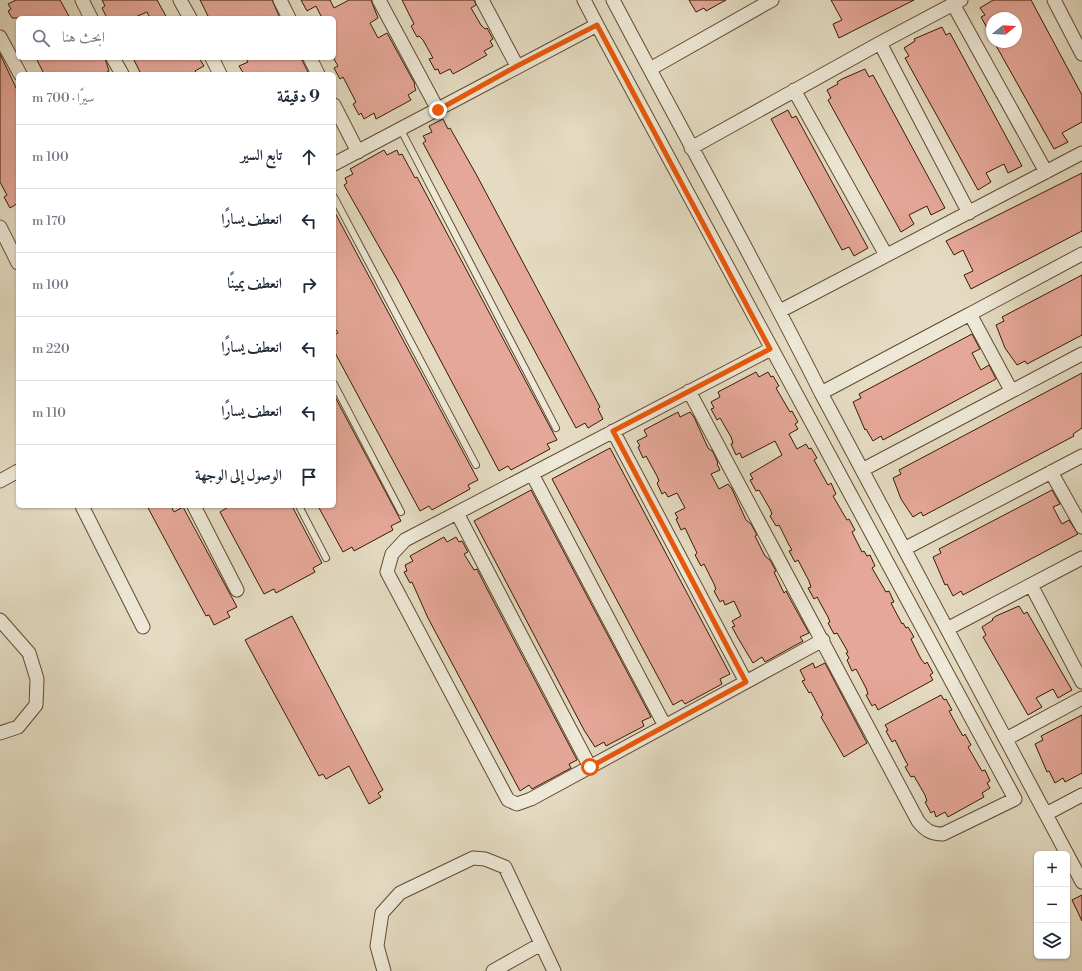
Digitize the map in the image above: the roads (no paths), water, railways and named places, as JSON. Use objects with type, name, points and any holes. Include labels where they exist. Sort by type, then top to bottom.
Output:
[{"type":"street","points":[[82,0],[90,16]]},
{"type":"street","points":[[180,0],[189,16]]},
{"type":"street","points":[[280,0],[288,16]]},
{"type":"street","points":[[379,0],[438,110]]},
{"type":"street","points":[[482,0],[517,66]]},
{"type":"street","points":[[584,0],[770,349],[1015,799],[943,834],[935,834],[925,829],[918,821],[823,640],[689,392]]},
{"type":"street","points":[[613,0],[691,148],[780,311],[821,393],[1082,882]]},
{"type":"street","points":[[650,69],[772,0]]},
{"type":"street","points":[[1054,0],[1082,54]]},
{"type":"street","points":[[691,148],[794,90],[957,2],[1046,172]]},
{"type":"street","points":[[336,163],[401,130],[517,66],[597,25]]},
{"type":"street","points":[[0,37],[19,72]]},
{"type":"street","points":[[880,43],[969,213]]},
{"type":"street","points":[[114,60],[121,72]]},
{"type":"street","points":[[213,60],[219,72]]},
{"type":"street","points":[[311,60],[317,72]]},
{"type":"street","points":[[794,90],[886,255]]},
{"type":"street","points":[[336,109],[358,152]]},
{"type":"street","points":[[780,311],[1082,153]]},
{"type":"street","points":[[0,227],[16,259]]},
{"type":"street","points":[[821,393],[1082,254]]},
{"type":"street","points":[[970,314],[1011,390]]},
{"type":"street","points":[[770,349],[405,540],[392,554],[387,572],[508,800],[516,804],[531,800],[823,640]]},
{"type":"street","points":[[862,470],[1011,390],[1082,354]]},
{"type":"street","points":[[613,431],[746,682]]},
{"type":"street","points":[[904,549],[1082,456]]},
{"type":"street","points":[[0,481],[16,472]]},
{"type":"street","points":[[1051,472],[1082,527]]},
{"type":"street","points":[[532,474],[665,726]]},
{"type":"street","points":[[83,508],[143,627]]},
{"type":"street","points":[[195,508],[237,590]]},
{"type":"street","points":[[457,513],[590,767]]},
{"type":"street","points":[[947,629],[1082,558]]},
{"type":"street","points":[[1032,585],[1082,682]]},
{"type":"street","points":[[0,620],[29,653],[37,680],[36,706],[18,727],[0,734]]},
{"type":"street","points":[[1006,739],[1082,698]]},
{"type":"street","points":[[1046,814],[1082,795]]},
{"type":"street","points":[[384,971],[377,946],[382,913],[400,892],[473,858],[485,860],[504,868],[554,971]]},
{"type":"street","points":[[492,971],[541,944]]},
{"type":"lane","points":[[401,130],[556,428]]},
{"type":"lane","points":[[336,201],[476,465]]},
{"type":"lane","points":[[336,388],[401,512]]},
{"type":"lane","points":[[300,508],[326,558]]}]
